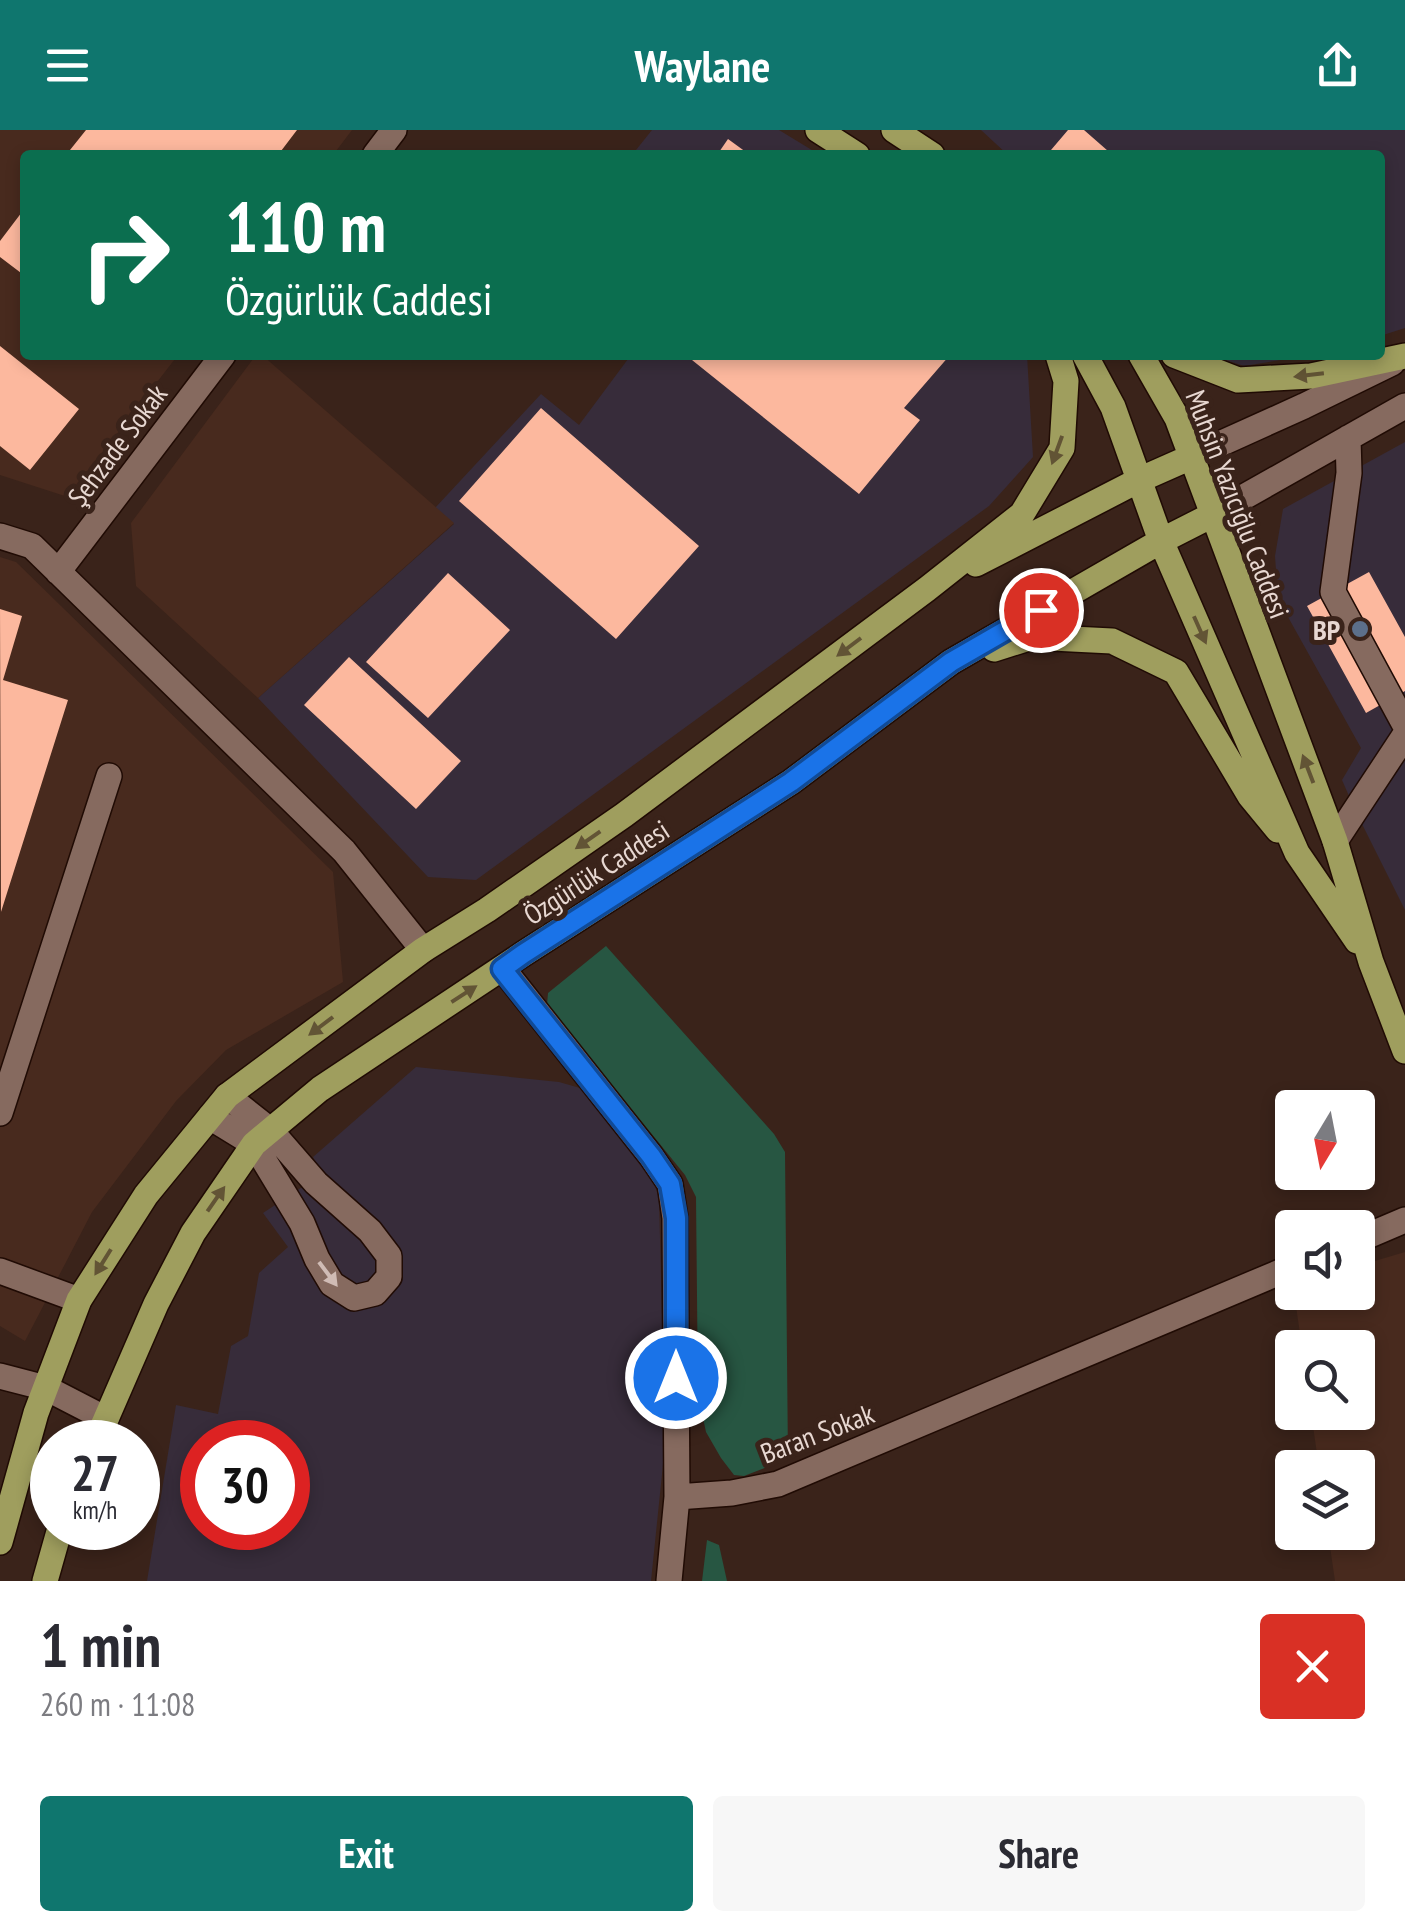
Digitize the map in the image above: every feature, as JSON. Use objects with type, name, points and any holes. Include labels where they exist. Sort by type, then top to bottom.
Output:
[{"type":"main road","points":[[818,130],[849,150]]},
{"type":"main road","points":[[894,130],[924,150]]},
{"type":"main road","points":[[1187,360],[1238,380],[1311,376],[1405,356]]},
{"type":"main road","points":[[927,589],[1022,514],[1062,448],[1066,381],[1060,360]]},
{"type":"main road","points":[[1088,360],[1113,408],[1139,480]]},
{"type":"main road","name":"Muhsin Yazıcığlu Caddesi","points":[[1144,360],[1177,418],[1335,841],[1371,962]]},
{"type":"main road","points":[[927,589],[1191,457]]},
{"type":"main road","name":"Muhsin Yazıcığlu Caddesi","points":[[1139,480],[1161,541],[1297,853],[1371,962]]},
{"type":"main road","name":"Özgürlük Caddesi","points":[[106,1420],[192,1233],[262,1137],[320,1089],[791,782],[951,662],[1212,515]]},
{"type":"main road","name":"Özgürlük Caddesi","points":[[0,1542],[36,1413],[80,1300],[146,1195],[218,1107],[423,950],[624,815],[927,589]]},
{"type":"main road","points":[[951,662],[1032,637],[1112,641],[1176,672],[1250,796],[1297,853]]},
{"type":"main road","points":[[1371,962],[1405,1051]]},
{"type":"main road","points":[[44,1581],[53,1550]]},
{"type":"street","points":[[379,150],[394,130]]},
{"type":"street","points":[[1191,457],[1405,356]]},
{"type":"street","name":"Şehzade Sokak","points":[[58,572],[219,360]]},
{"type":"street","points":[[1212,515],[1405,406]]},
{"type":"street","points":[[1348,438],[1349,473],[1333,592],[1405,725]]},
{"type":"street","points":[[0,536],[32,546],[344,851],[423,950]]},
{"type":"street","points":[[1335,841],[1405,735]]},
{"type":"street","points":[[0,1114],[109,776]]},
{"type":"street","name":"Muhsin Yazıcığlu Caddesi","points":[[1371,962],[1405,1020]]},
{"type":"street","points":[[502,969],[670,1184],[676,1218],[678,1497],[669,1581]]},
{"type":"street","points":[[218,1107],[262,1137],[370,1232],[389,1256],[389,1277],[374,1294],[354,1298],[332,1284],[262,1137]]},
{"type":"street","points":[[1375,1233],[1405,1220]]},
{"type":"street","points":[[0,1272],[80,1300]]},
{"type":"street","name":"Baran Sokak","points":[[678,1497],[732,1494],[778,1484],[1275,1275]]},
{"type":"street","points":[[0,1376],[46,1388],[87,1420]]},
{"type":"shaded area","points":[[0,130],[352,130],[337,150],[20,150],[20,360],[174,360],[68,497],[0,475]]},
{"type":"shaded area","points":[[652,130],[779,130],[812,150],[636,150]]},
{"type":"shaded area","points":[[981,130],[1405,130],[1405,328],[1385,334],[1385,150],[1003,150]]},
{"type":"shaded area","points":[[252,360],[268,360],[454,523],[258,698],[136,586],[131,523]]},
{"type":"shaded area","points":[[627,360],[1027,360],[1033,457],[989,506],[476,880],[428,877],[258,698],[454,524],[435,508],[541,394],[579,425]]},
{"type":"shaded area","points":[[1226,360],[1281,360],[1244,366]]},
{"type":"shaded area","points":[[1405,442],[1405,910],[1342,780],[1361,748],[1278,599],[1275,556],[1283,509]]},
{"type":"shaded area","points":[[0,557],[16,562],[333,872],[343,982],[226,1050],[176,1101],[92,1212],[25,1341],[0,1326]]},
{"type":"shaded area","points":[[416,1067],[559,1082],[580,1088],[652,1177],[659,1198],[665,1445],[651,1581],[147,1581],[152,1550],[160,1550],[160,1502],[176,1405],[218,1414],[231,1346],[248,1336],[259,1273],[288,1247],[263,1213],[322,1174],[313,1157]]},
{"type":"shaded area","points":[[1405,1252],[1405,1578],[1335,1581],[1330,1550],[1375,1550],[1375,1450],[1316,1450],[1314,1430],[1375,1430],[1375,1330],[1299,1330],[1297,1310],[1375,1310],[1375,1261]]},
{"type":"green space","points":[[606,946],[774,1134],[785,1152],[788,1459],[744,1476],[734,1475],[706,1432],[698,1395],[696,1197],[685,1175],[547,1005],[548,993]]},
{"type":"green space","points":[[707,1540],[719,1545],[727,1581],[702,1581]]},
{"type":"building","points":[[86,130],[297,130],[282,150],[70,150]]},
{"type":"building","points":[[1068,130],[1084,130],[1107,150],[1051,150]]},
{"type":"building","points":[[728,139],[743,150],[720,150]]},
{"type":"building","points":[[20,215],[20,272],[0,257],[0,241]]},
{"type":"building","points":[[0,346],[79,409],[30,470],[0,446]]},
{"type":"building","points":[[692,360],[946,360],[904,408],[920,420],[859,494]]},
{"type":"building","points":[[541,408],[699,546],[616,639],[459,501]]},
{"type":"building","points":[[1369,572],[1405,637],[1405,691],[1366,713],[1307,606]]},
{"type":"building","points":[[448,573],[510,630],[428,718],[366,662]]},
{"type":"building","points":[[0,609],[22,616],[3,680],[68,700],[1,912]]},
{"type":"building","points":[[349,657],[461,761],[416,809],[304,705]]},
{"type":"place","name":"BP","points":[[1360,629]]},
{"type":"route","points":[[676,1378],[676,1218],[670,1184],[502,969],[791,782],[951,662],[1041,610]]}]
